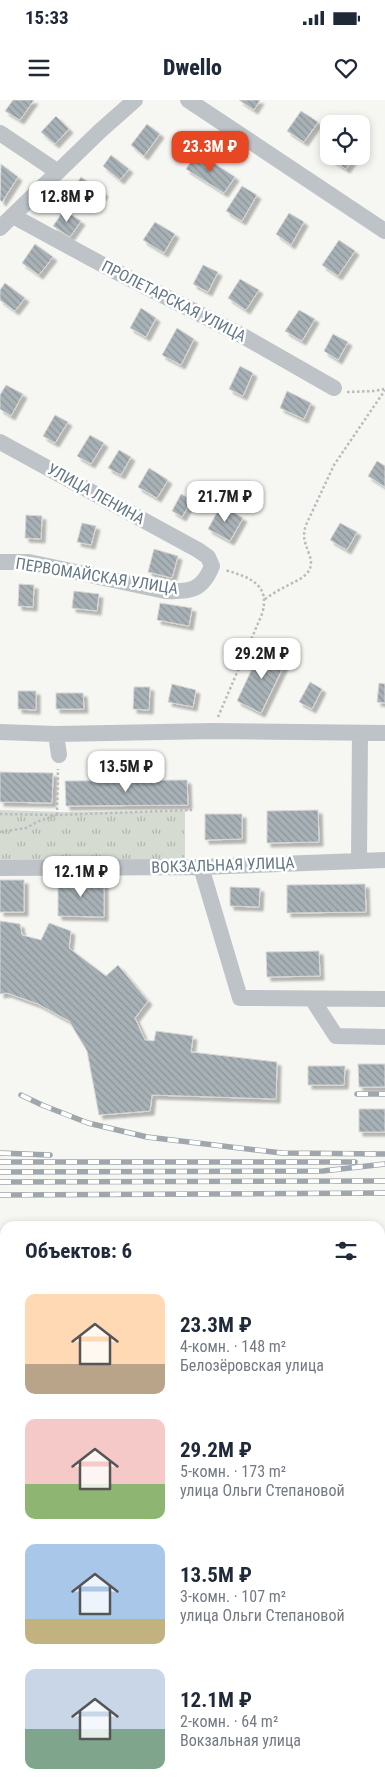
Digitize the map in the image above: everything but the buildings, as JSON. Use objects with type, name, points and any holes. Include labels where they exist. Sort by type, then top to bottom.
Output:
[{"type":"street","points":[[0,228],[100,131],[136,100]]},
{"type":"street","points":[[188,100],[385,231]]},
{"type":"street","points":[[0,133],[58,172]]},
{"type":"street","name":"ПРОЛЕТАРСКАЯ УЛИЦА","points":[[13,216],[105,266],[243,336],[334,388]]},
{"type":"street","name":"УЛИЦА ЛЕНИНА","points":[[0,442],[198,550],[208,557],[212,566]]},
{"type":"street","name":"ПЕРВОМАЙСКАЯ УЛИЦА","points":[[0,562],[29,562],[165,591],[184,592],[198,588],[208,576],[212,566]]},
{"type":"street","points":[[0,732],[56,734],[213,731],[385,733]]},
{"type":"street","points":[[56,734],[58,754]]},
{"type":"street","points":[[359,860],[360,734]]},
{"type":"street","name":"ВОКЗАЛЬНАЯ УЛИЦА","points":[[0,868],[201,867],[385,860]]},
{"type":"street","points":[[201,867],[240,998],[385,999]]},
{"type":"street","points":[[312,999],[336,1036],[385,1037]]},
{"type":"path","points":[[334,388],[355,392],[385,389]]},
{"type":"path","points":[[265,599],[301,578],[310,569],[312,562],[303,540],[306,525],[334,464],[385,389]]},
{"type":"path","points":[[212,566],[240,574],[252,580],[258,586],[265,599],[262,614],[213,731]]},
{"type":"path","points":[[57,815],[58,754]]},
{"type":"path","points":[[0,814],[57,815],[192,810]]},
{"type":"path","points":[[0,832],[26,828],[57,815]]},
{"type":"green space","points":[[0,810],[64,812],[185,811],[185,862],[0,863]]},
{"type":"railway","points":[[357,1094],[385,1094]]},
{"type":"railway","points":[[21,1095],[88,1123],[147,1137],[282,1153],[385,1154]]},
{"type":"railway","points":[[0,1153],[50,1155]]},
{"type":"railway","points":[[0,1162],[355,1162]]},
{"type":"railway","points":[[0,1172],[323,1171],[385,1164]]},
{"type":"railway","points":[[0,1182],[385,1181]]},
{"type":"railway","points":[[0,1195],[385,1193]]}]
